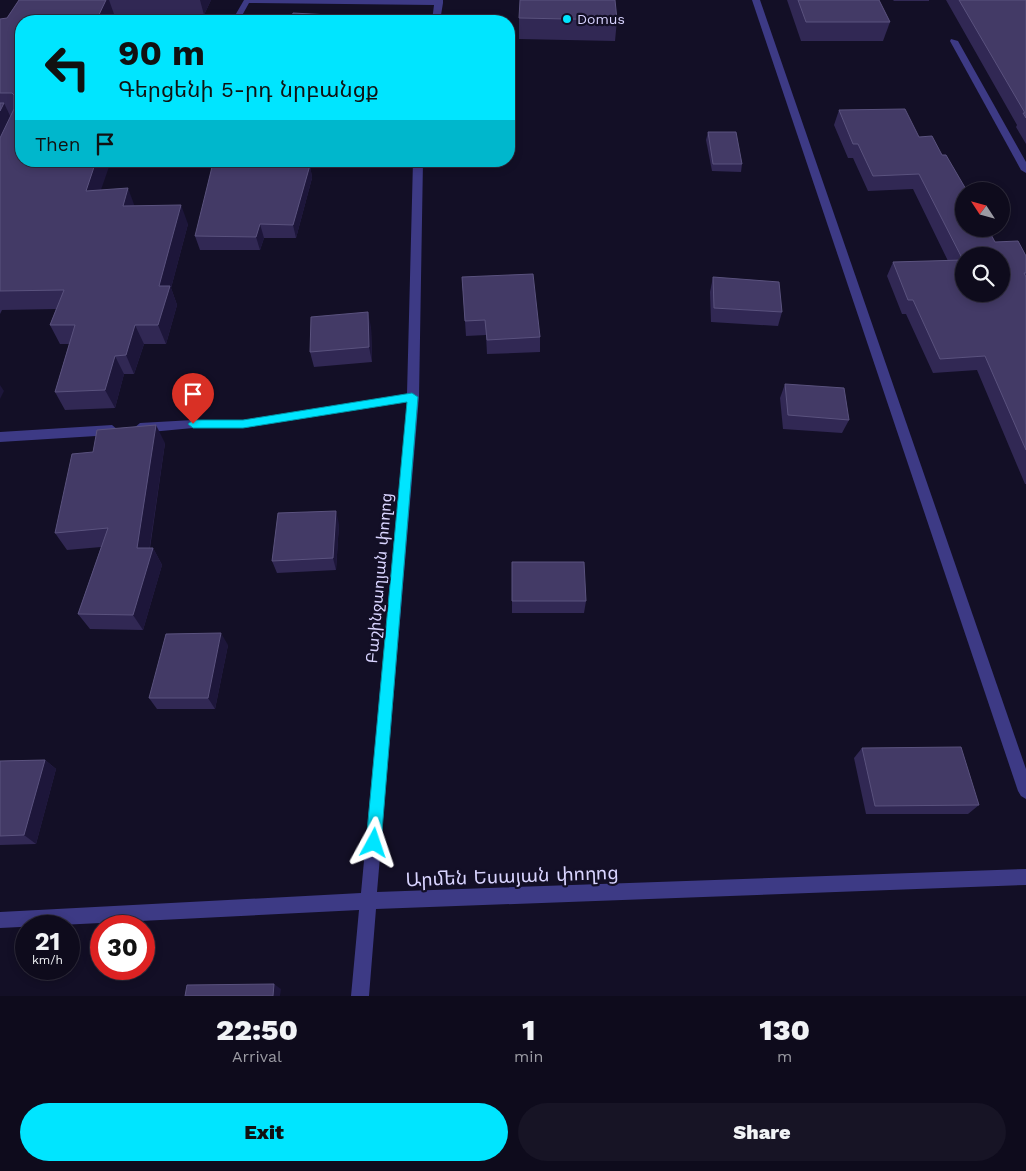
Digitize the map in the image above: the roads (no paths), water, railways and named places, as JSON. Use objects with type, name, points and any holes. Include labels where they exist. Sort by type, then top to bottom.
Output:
[{"type":"street","points":[[756,0],[1026,791]]},
{"type":"street","points":[[239,15],[247,1],[439,1],[437,15]]},
{"type":"street","points":[[954,41],[1026,170]]},
{"type":"street","name":"Բաշինջաղյան փողոց","points":[[360,996],[412,397],[418,167]]},
{"type":"street","points":[[0,438],[193,424],[243,424],[412,397]]},
{"type":"street","name":"Արմեն Եսայան փողոց","points":[[0,920],[368,901],[1026,877]]},
{"type":"place","name":"Domus","points":[[567,19]]}]
